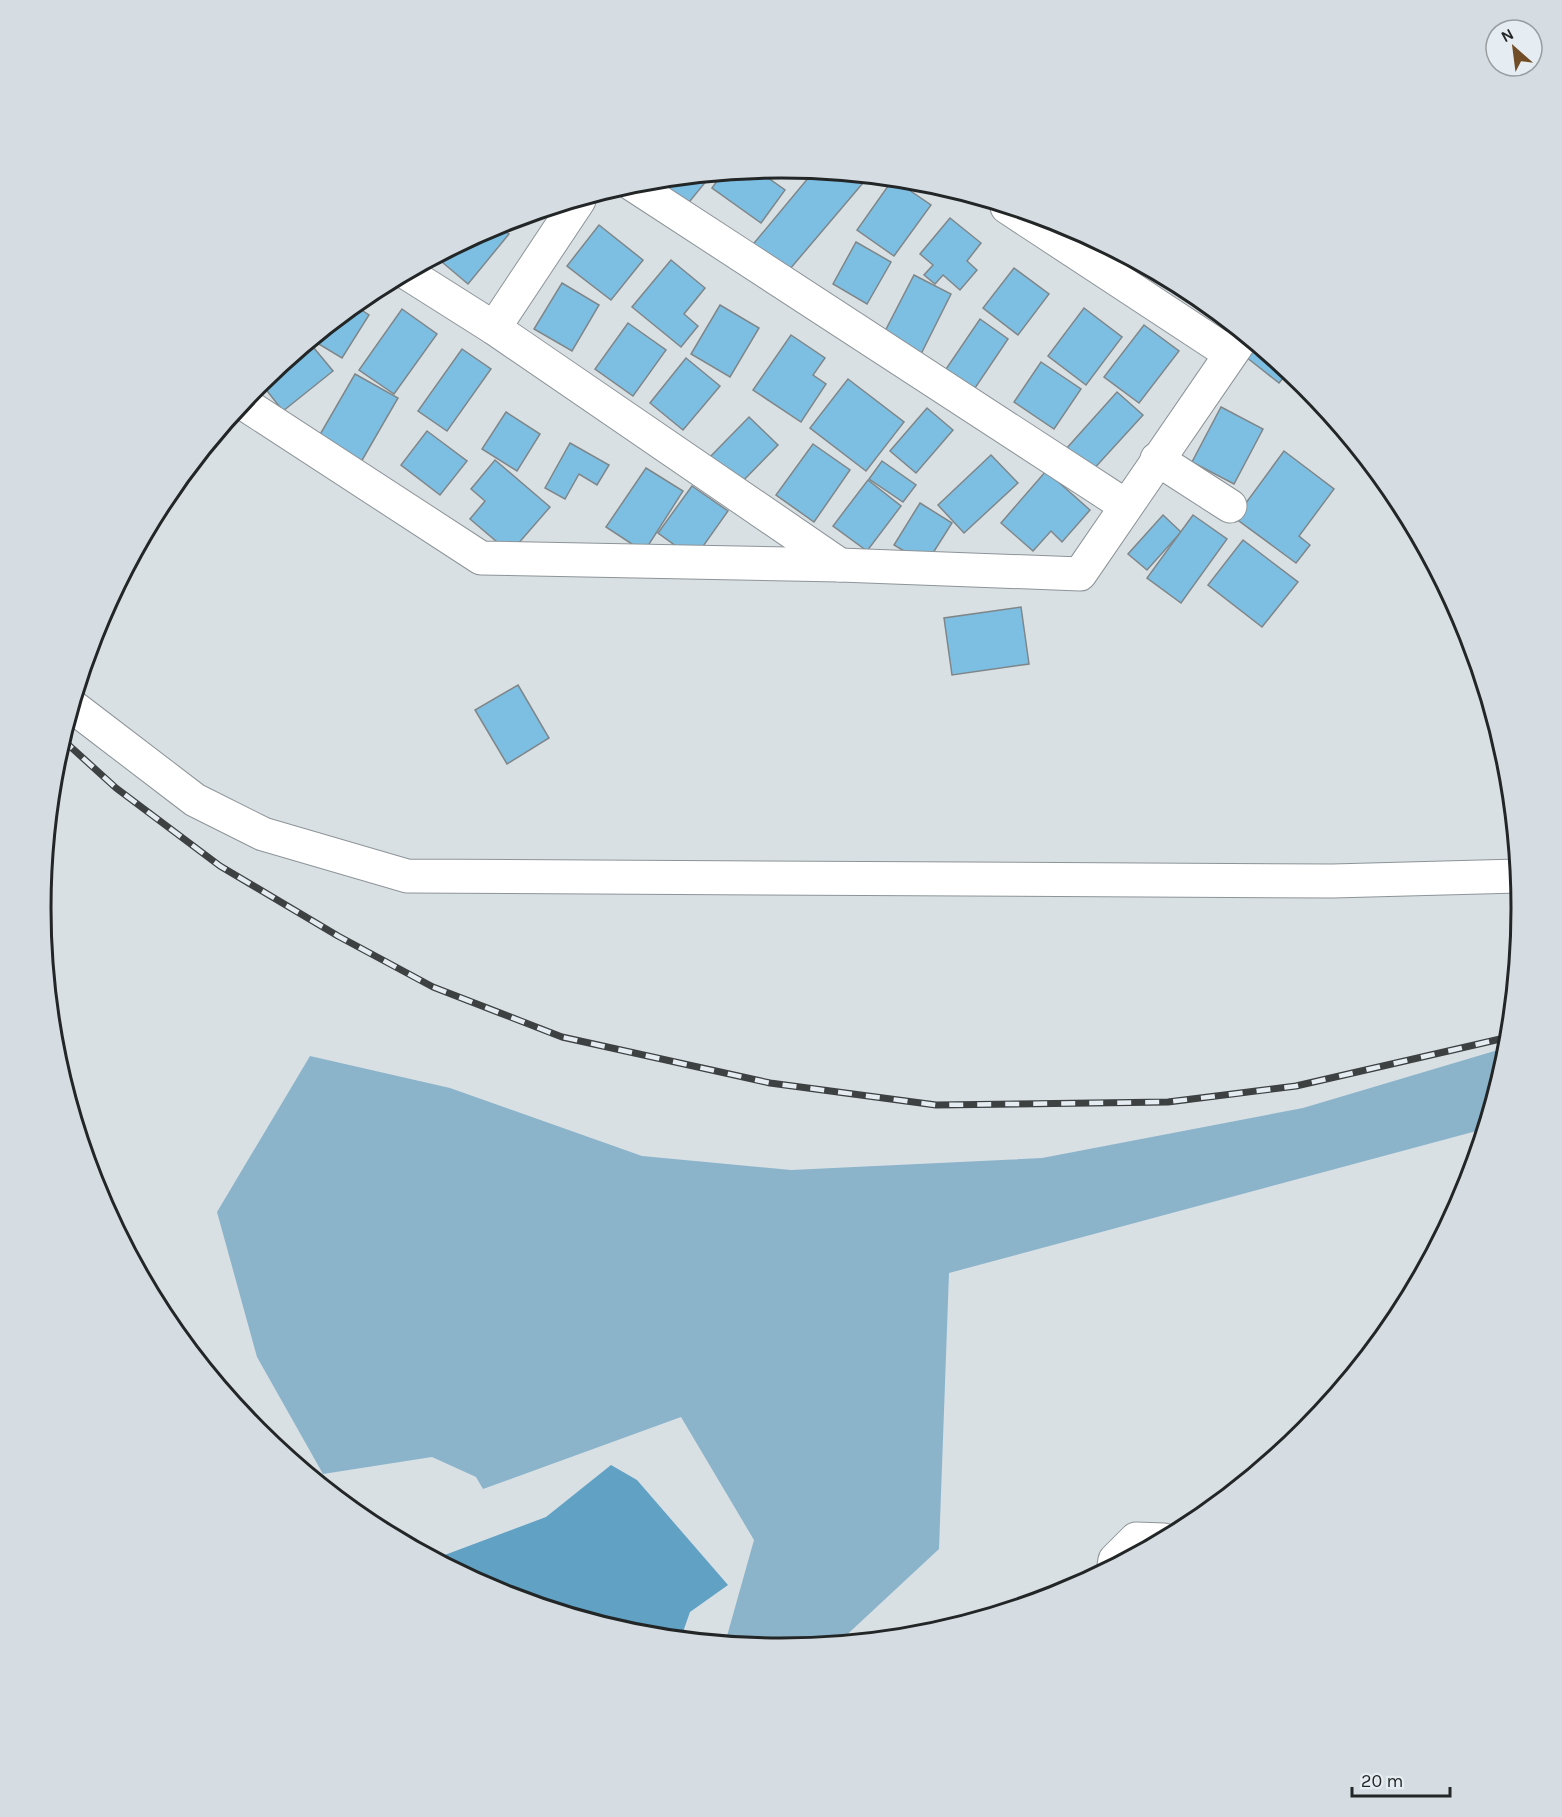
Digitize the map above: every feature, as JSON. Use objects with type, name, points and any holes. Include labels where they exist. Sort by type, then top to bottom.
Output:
[{"type":"street","points":[[644,192],[1126,506]]},
{"type":"street","points":[[494,328],[573,209]]},
{"type":"street","points":[[250,408],[481,558],[840,565],[1080,574],[1237,344],[1038,226]]},
{"type":"street","points":[[414,277],[494,328],[840,565]]},
{"type":"street","points":[[1157,459],[1230,506]]},
{"type":"street","points":[[79,711],[195,800],[263,834],[407,876],[1334,882],[1510,876]]},
{"type":"street","points":[[1121,1554],[1136,1539],[1149,1539]]},
{"type":"shaded area","points":[[1497,1050],[1476,1131],[949,1273],[939,1549],[846,1635],[829,1637],[727,1636],[754,1540],[681,1417],[483,1489],[476,1477],[432,1457],[323,1474],[257,1357],[217,1212],[310,1056],[450,1088],[642,1156],[791,1170],[1042,1158],[1303,1108]]},
{"type":"shaded area","points":[[611,1465],[637,1480],[728,1585],[690,1612],[685,1632],[592,1614],[546,1600],[502,1583],[444,1555],[546,1517]]},
{"type":"building","points":[[769,179],[785,190],[761,223],[712,188],[716,182]]},
{"type":"building","points":[[807,179],[862,184],[784,276],[750,248]]},
{"type":"building","points":[[705,183],[681,212],[656,190]]},
{"type":"building","points":[[887,187],[910,191],[931,205],[894,256],[857,230]]},
{"type":"building","points":[[950,218],[981,243],[967,261],[977,270],[960,290],[943,275],[935,284],[924,275],[933,265],[920,254]]},
{"type":"building","points":[[599,225],[643,260],[611,300],[567,266]]},
{"type":"building","points":[[502,234],[509,234],[468,284],[442,262]]},
{"type":"building","points":[[856,242],[891,262],[867,304],[833,284]]},
{"type":"building","points":[[671,260],[705,288],[684,314],[698,326],[681,347],[632,307]]},
{"type":"building","points":[[1014,268],[1049,294],[1018,335],[983,308]]},
{"type":"building","points":[[914,275],[951,294],[918,360],[880,341]]},
{"type":"building","points":[[562,283],[599,305],[572,351],[534,329]]},
{"type":"building","points":[[720,305],[759,328],[730,377],[691,354]]},
{"type":"building","points":[[1084,308],[1122,337],[1086,385],[1048,356]]},
{"type":"building","points":[[402,309],[437,334],[394,394],[359,370]]},
{"type":"building","points":[[363,311],[369,315],[342,358],[319,344]]},
{"type":"building","points":[[980,319],[1008,339],[971,394],[942,375]]},
{"type":"building","points":[[628,323],[666,350],[633,396],[595,369]]},
{"type":"building","points":[[1144,325],[1179,351],[1139,403],[1104,377]]},
{"type":"building","points":[[791,335],[825,358],[813,375],[826,384],[801,422],[753,390]]},
{"type":"building","points":[[314,348],[333,371],[283,411],[267,390]]},
{"type":"building","points":[[462,349],[491,369],[447,431],[418,411]]},
{"type":"building","points":[[1251,351],[1282,379],[1279,383],[1246,357]]},
{"type":"building","points":[[686,358],[720,386],[683,430],[650,403]]},
{"type":"building","points":[[1041,362],[1081,389],[1054,429],[1014,402]]},
{"type":"building","points":[[355,374],[398,398],[361,462],[318,438]]},
{"type":"building","points":[[848,379],[904,422],[866,471],[810,428]]},
{"type":"building","points":[[1117,392],[1143,415],[1091,472],[1066,449]]},
{"type":"building","points":[[1221,407],[1263,429],[1234,484],[1192,462]]},
{"type":"building","points":[[927,408],[953,430],[916,473],[890,451]]},
{"type":"building","points":[[506,412],[540,434],[517,471],[482,449]]},
{"type":"building","points":[[749,417],[778,445],[737,487],[708,459]]},
{"type":"building","points":[[427,431],[467,461],[440,495],[401,465]]},
{"type":"building","points":[[570,443],[609,465],[597,485],[579,474],[565,499],[545,488]]},
{"type":"building","points":[[813,444],[850,470],[814,522],[776,495]]},
{"type":"building","points":[[1284,451],[1334,489],[1299,536],[1310,545],[1296,563],[1235,518]]},
{"type":"building","points":[[991,455],[1018,483],[964,533],[938,505]]},
{"type":"building","points":[[495,460],[550,507],[510,553],[470,519],[485,501],[471,489]]},
{"type":"building","points":[[882,461],[916,485],[903,502],[869,479]]},
{"type":"building","points":[[646,468],[683,491],[644,552],[606,527]]},
{"type":"building","points":[[1046,471],[1090,510],[1062,542],[1051,531],[1033,551],[1001,523]]},
{"type":"building","points":[[868,480],[901,506],[867,551],[833,526]]},
{"type":"building","points":[[692,486],[728,511],[694,559],[658,533]]},
{"type":"building","points":[[920,503],[952,523],[926,564],[894,545]]},
{"type":"building","points":[[1163,515],[1181,532],[1147,570],[1128,554]]},
{"type":"building","points":[[1193,515],[1227,539],[1181,603],[1147,578]]},
{"type":"building","points":[[1243,540],[1298,582],[1262,627],[1208,585]]},
{"type":"building","points":[[1021,607],[1029,664],[952,675],[944,618]]},
{"type":"building","points":[[518,685],[549,738],[507,764],[475,710]]},
{"type":"railway","points":[[70,746],[116,788],[220,866],[338,936],[433,987],[562,1037],[770,1083],[936,1105],[1168,1102],[1296,1086],[1499,1039]]}]
